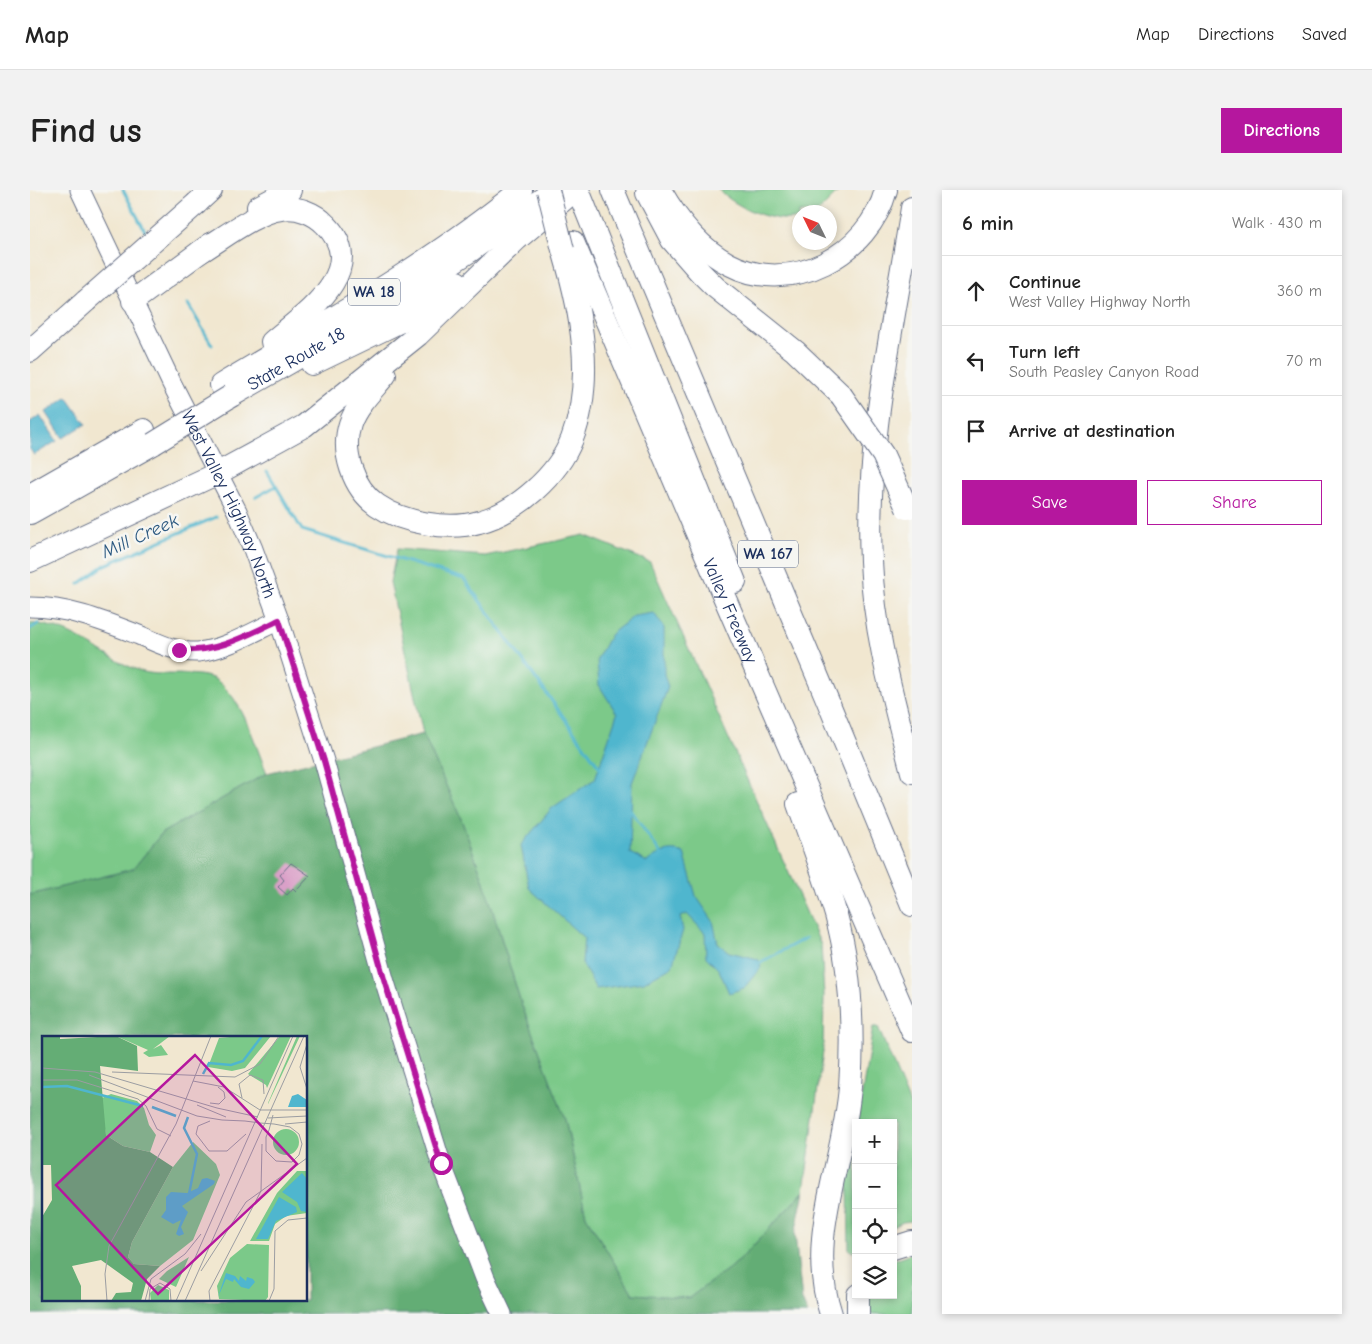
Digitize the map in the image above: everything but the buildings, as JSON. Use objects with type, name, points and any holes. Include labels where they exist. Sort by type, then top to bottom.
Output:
[{"type":"highway","points":[[133,301],[253,211],[290,190]]},
{"type":"highway","name":"State Route 18","points":[[30,513],[148,437],[226,391],[451,242],[521,190]]},
{"type":"highway","points":[[418,335],[363,402],[351,423],[347,459],[366,494],[376,505],[393,514],[425,523],[458,525],[478,523],[516,506],[530,494],[549,477],[572,440],[582,388],[581,315],[568,246],[550,190]]},
{"type":"highway","name":"State Route 18","points":[[226,391],[254,384],[362,321],[470,251],[533,207],[550,190]]},
{"type":"highway","points":[[30,561],[218,473],[304,426],[418,335],[517,240],[576,190],[595,232],[856,881],[860,910]]},
{"type":"highway","points":[[646,190],[668,234],[700,272],[715,287],[795,351],[841,395],[883,455],[910,516]]},
{"type":"highway","points":[[660,190],[674,212],[701,246],[730,265],[768,274],[813,269],[838,256],[869,226],[882,202],[886,190]]},
{"type":"highway","points":[[30,350],[204,196]]},
{"type":"highway","name":"WA 167","points":[[616,197],[772,565],[846,750],[912,905]]},
{"type":"highway","points":[[200,252],[260,216],[282,208],[307,212],[319,217],[335,236],[339,248],[338,272],[330,291],[226,391]]},
{"type":"highway","points":[[912,208],[880,408],[871,505],[871,560],[881,652],[912,772]]},
{"type":"highway","points":[[254,384],[293,372],[333,355],[403,320],[517,240]]},
{"type":"highway","name":"Valley Freeway","points":[[568,246],[715,572],[912,1031]]},
{"type":"highway","name":"State Route 18","points":[[30,495],[148,437]]},
{"type":"highway","points":[[715,572],[820,865],[842,943],[850,1007],[851,1064],[847,1111],[822,1239],[823,1284],[831,1314]]},
{"type":"highway","points":[[897,1247],[912,1242]]},
{"type":"highway","points":[[858,1299],[858,1314]]},
{"type":"main road","name":"West Valley Highway North","points":[[80,190],[218,473],[250,543],[279,620],[324,761],[384,979],[441,1163],[484,1278],[502,1314]]},
{"type":"main road","points":[[30,607],[52,607],[78,612],[166,647],[197,652],[225,646],[279,620]]},
{"type":"green space","points":[[719,190],[840,190],[825,205],[792,205],[792,219],[789,219],[768,217],[756,213],[726,197]]},
{"type":"green space","points":[[584,535],[650,562],[821,945],[824,995],[823,1051],[804,1191],[739,1261],[689,1298],[633,1294],[586,1216],[565,1119],[521,1003],[484,882],[461,819],[423,734],[390,582],[397,549],[485,556]]},
{"type":"green space","points":[[30,623],[47,625],[62,630],[115,659],[144,672],[201,675],[216,680],[226,689],[241,710],[267,773],[162,833],[133,869],[30,895]]},
{"type":"green space","points":[[423,734],[461,819],[484,882],[521,1003],[565,1119],[586,1216],[633,1294],[689,1298],[739,1261],[804,1191],[795,1234],[802,1300],[808,1314],[30,1314],[30,895],[133,869],[162,833],[267,773]]},
{"type":"green space","points":[[873,1027],[878,1027],[912,1109],[912,1221],[897,1225],[897,1119],[858,1119]]},
{"type":"green space","points":[[852,1156],[852,1251],[849,1250],[848,1183]]},
{"type":"green space","points":[[912,1253],[912,1314],[865,1314],[866,1299],[897,1299],[897,1259]]},
{"type":"water","points":[[67,397],[86,424],[63,438],[46,412]]},
{"type":"water","points":[[40,415],[57,441],[34,455],[30,449],[30,422]]},
{"type":"water","points":[[654,613],[664,628],[664,674],[668,687],[632,783],[630,853],[647,862],[664,852],[684,853],[696,896],[713,921],[718,944],[729,952],[758,959],[761,967],[744,988],[729,993],[719,970],[706,957],[705,933],[687,914],[680,917],[683,930],[672,966],[644,982],[596,989],[582,963],[584,938],[529,888],[521,845],[552,808],[595,779],[617,714],[599,685],[597,659],[611,634],[634,616]]},
{"type":"waterway","name":"Mill Creek","points":[[123,190],[145,231]]},
{"type":"waterway","points":[[188,304],[212,345]]},
{"type":"waterway","points":[[267,471],[302,530],[464,579],[601,769]]},
{"type":"waterway","name":"Mill Creek","points":[[256,497],[276,486]]},
{"type":"waterway","name":"Mill Creek","points":[[79,584],[105,565],[216,517]]},
{"type":"waterway","name":"Mill Creek","points":[[30,629],[39,623]]},
{"type":"waterway","points":[[628,807],[662,855]]},
{"type":"waterway","points":[[756,963],[806,938]]},
{"type":"route","points":[[179,650],[197,652],[225,646],[279,620],[324,761],[384,979],[441,1163]]}]
